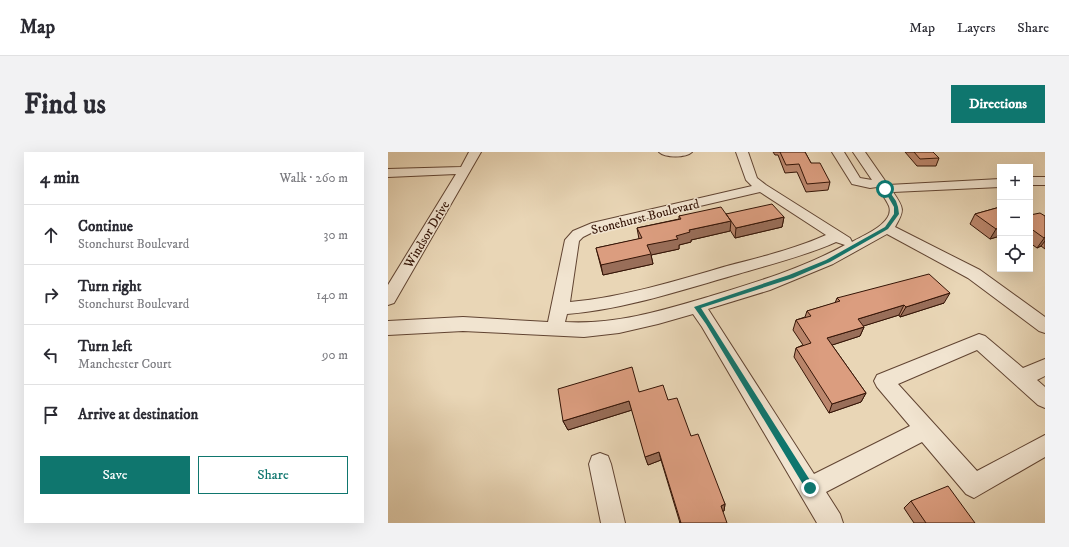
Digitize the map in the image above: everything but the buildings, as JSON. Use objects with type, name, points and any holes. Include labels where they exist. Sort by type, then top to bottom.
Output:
[{"type":"street","name":"Windsor Drive","points":[[388,299],[475,152]]},
{"type":"street","points":[[665,152],[686,152]]},
{"type":"street","points":[[742,152],[752,180],[854,247]]},
{"type":"street","points":[[838,152],[856,181],[870,184],[883,186],[997,183]]},
{"type":"street","points":[[388,328],[463,324],[584,330],[619,326],[658,318],[697,307],[791,276],[828,261],[854,247],[886,228],[896,214],[896,207],[893,201],[859,152]]},
{"type":"street","points":[[388,173],[464,170]]},
{"type":"street","points":[[1033,181],[1045,181]]},
{"type":"street","name":"Stonehurst Boulevard","points":[[555,328],[560,309],[572,240],[578,234],[592,227],[762,188]]},
{"type":"street","points":[[886,228],[974,274],[1045,326]]},
{"type":"street","points":[[560,309],[588,307],[635,299],[802,250],[837,236]]},
{"type":"street","points":[[697,307],[708,322],[831,523]]},
{"type":"street","points":[[1045,399],[979,341],[884,381],[924,430],[974,486],[1045,445]]},
{"type":"street","points":[[1022,378],[1045,367]]},
{"type":"street","points":[[810,488],[924,430]]},
{"type":"street","points":[[600,464],[613,523]]},
{"type":"route","points":[[810,488],[708,322],[697,307],[791,276],[828,261],[867,240],[886,228],[896,214],[896,207],[885,189]]}]
